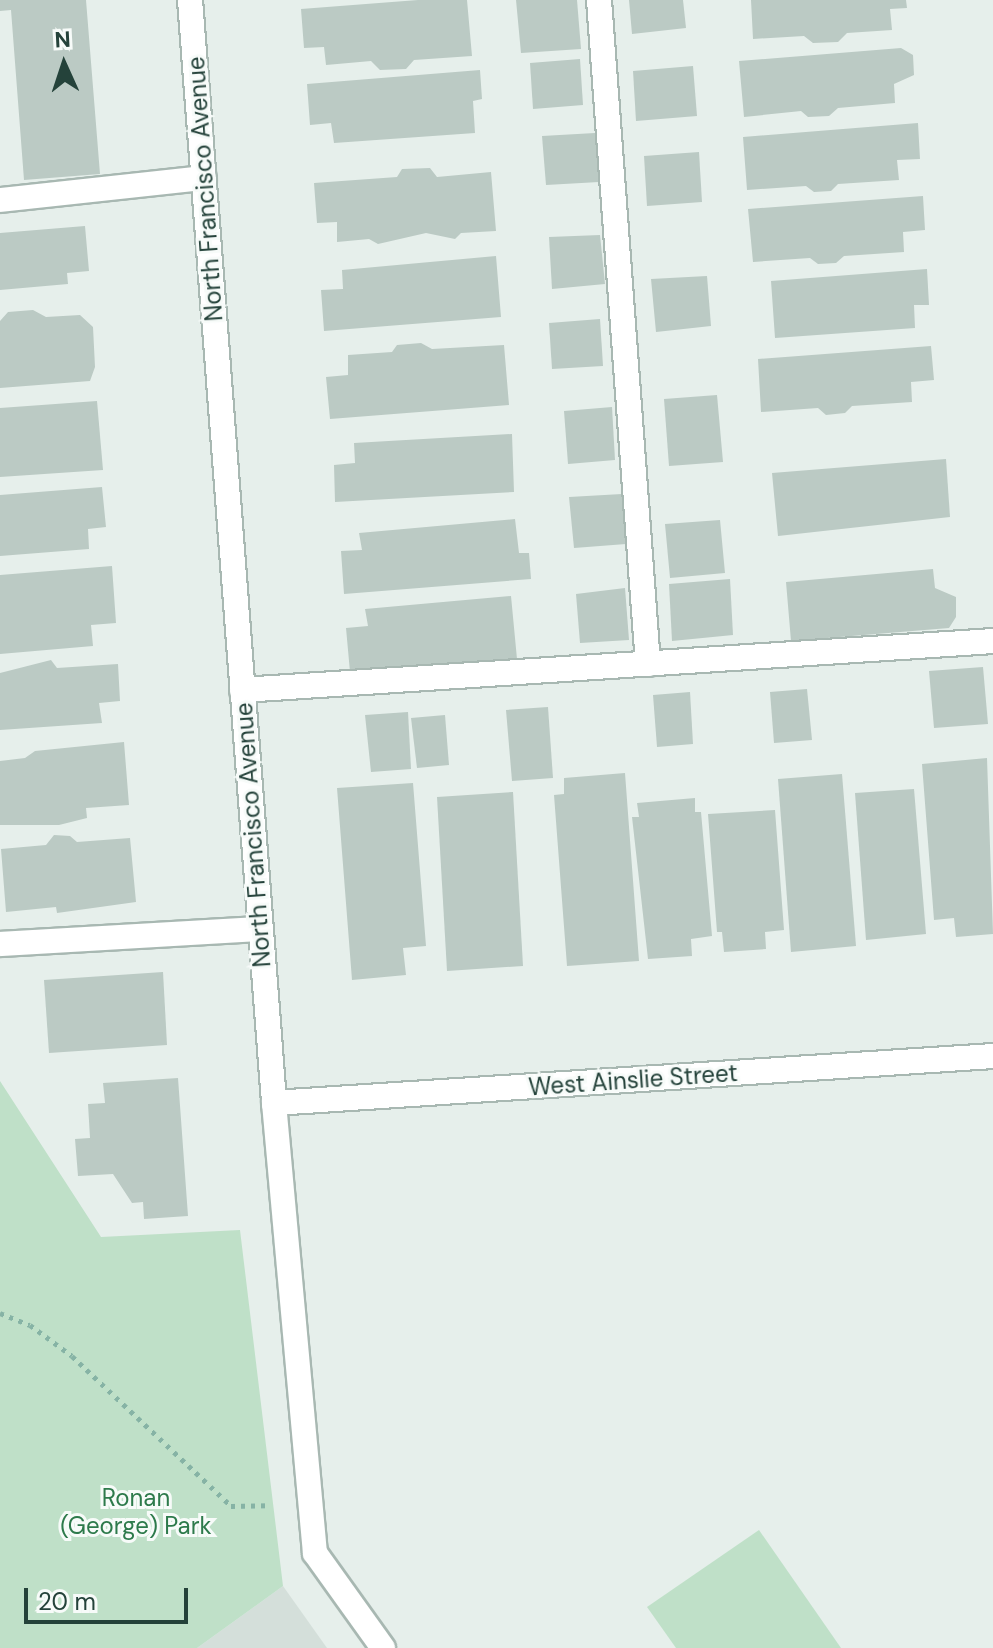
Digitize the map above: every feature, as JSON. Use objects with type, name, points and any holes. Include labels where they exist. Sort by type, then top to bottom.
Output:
[{"type":"street","name":"North Francisco Avenue","points":[[190,0],[274,1103],[315,1553],[383,1648]]},
{"type":"street","points":[[599,0],[648,664]]},
{"type":"street","points":[[0,200],[204,178]]},
{"type":"street","points":[[242,690],[993,641]]},
{"type":"street","points":[[0,944],[260,929]]},
{"type":"street","name":"West Ainslie Street","points":[[274,1103],[993,1056]]},
{"type":"path","points":[[0,1313],[30,1325],[72,1356],[231,1506],[311,1505]]},
{"type":"shaded area","points":[[283,1586],[327,1648],[197,1648]]},
{"type":"green space","name":"Ronan (George) Park","points":[[0,1081],[101,1237],[240,1230],[283,1586],[197,1648],[0,1648]]},
{"type":"green space","points":[[759,1530],[841,1648],[676,1648],[647,1607]]},
{"type":"building","points":[[0,0],[86,0],[100,174],[24,180],[11,10],[0,11]]},
{"type":"building","points":[[418,0],[467,0],[472,56],[414,60],[406,69],[380,70],[371,61],[326,65],[324,47],[304,48],[301,9]]},
{"type":"building","points":[[516,0],[577,0],[581,49],[521,53]]},
{"type":"building","points":[[629,0],[683,0],[686,28],[632,34]]},
{"type":"building","points":[[751,0],[906,0],[907,8],[890,9],[892,30],[847,33],[838,42],[813,43],[804,36],[753,39]]},
{"type":"building","points":[[901,48],[913,55],[914,75],[894,84],[895,103],[838,108],[829,116],[808,117],[801,111],[744,117],[739,61]]},
{"type":"building","points":[[580,59],[583,105],[533,109],[530,63]]},
{"type":"building","points":[[693,66],[697,116],[636,121],[633,71]]},
{"type":"building","points":[[480,70],[482,99],[473,101],[475,133],[334,143],[331,123],[310,125],[307,84]]},
{"type":"building","points":[[918,123],[920,159],[897,160],[899,180],[838,184],[831,191],[814,192],[806,186],[747,190],[743,137]]},
{"type":"building","points":[[595,133],[599,182],[546,185],[542,136]]},
{"type":"building","points":[[699,152],[702,202],[647,206],[644,156]]},
{"type":"building","points":[[430,168],[437,177],[491,172],[496,231],[461,233],[455,239],[426,233],[378,244],[369,239],[337,242],[337,222],[317,223],[314,183],[397,177],[402,169]]},
{"type":"building","points":[[923,196],[925,230],[903,232],[904,252],[844,256],[836,263],[818,264],[810,258],[753,262],[748,209]]},
{"type":"building","points":[[85,226],[89,271],[67,273],[68,284],[0,290],[0,233]]},
{"type":"building","points":[[600,235],[605,284],[552,289],[549,237]]},
{"type":"building","points":[[496,256],[501,317],[324,331],[321,290],[343,289],[342,270]]},
{"type":"building","points":[[927,269],[929,305],[914,305],[915,328],[775,338],[771,281]]},
{"type":"building","points":[[707,276],[711,326],[656,332],[651,279]]},
{"type":"building","points":[[33,310],[46,317],[80,315],[93,327],[95,367],[90,381],[0,388],[0,321],[8,312]]},
{"type":"building","points":[[600,319],[603,366],[552,369],[549,323]]},
{"type":"building","points":[[421,343],[432,349],[504,345],[509,405],[330,419],[326,377],[348,375],[348,355],[392,352],[397,345]]},
{"type":"building","points":[[931,346],[934,380],[911,382],[912,402],[852,406],[845,413],[826,415],[818,408],[761,412],[758,359]]},
{"type":"building","points":[[717,395],[723,462],[669,466],[664,399]]},
{"type":"building","points":[[97,401],[103,470],[0,477],[0,408]]},
{"type":"building","points":[[612,407],[615,460],[568,464],[564,411]]},
{"type":"building","points":[[512,434],[514,492],[335,502],[334,465],[355,463],[354,443]]},
{"type":"building","points":[[946,459],[950,517],[778,536],[772,473]]},
{"type":"building","points":[[102,487],[106,527],[88,529],[89,549],[0,556],[0,495]]},
{"type":"building","points":[[622,494],[626,544],[574,548],[569,497]]},
{"type":"building","points":[[515,519],[519,553],[529,553],[531,579],[344,594],[341,551],[362,550],[359,533]]},
{"type":"building","points":[[720,520],[725,573],[670,578],[665,524]]},
{"type":"building","points":[[112,566],[116,623],[91,625],[93,646],[0,654],[0,575]]},
{"type":"building","points":[[933,569],[935,588],[956,597],[956,617],[949,628],[791,641],[786,582]]},
{"type":"building","points":[[730,579],[733,635],[672,641],[669,584]]},
{"type":"building","points":[[625,588],[629,640],[580,643],[576,594]]},
{"type":"building","points":[[511,596],[517,659],[350,672],[346,628],[368,626],[365,609]]},
{"type":"building","points":[[51,660],[57,668],[118,664],[120,701],[99,703],[102,723],[0,730],[0,673]]},
{"type":"building","points":[[983,667],[988,724],[934,728],[929,671]]},
{"type":"building","points":[[807,689],[812,740],[774,743],[770,692]]},
{"type":"building","points":[[690,692],[693,744],[657,747],[653,695]]},
{"type":"building","points":[[548,707],[553,778],[512,781],[506,710]]},
{"type":"building","points":[[408,712],[411,769],[371,772],[365,715]]},
{"type":"building","points":[[445,715],[449,765],[417,768],[411,718]]},
{"type":"building","points":[[124,742],[129,805],[86,808],[87,818],[59,825],[0,825],[0,761],[25,758],[35,751]]},
{"type":"building","points":[[987,758],[993,934],[956,937],[954,918],[934,920],[922,764]]},
{"type":"building","points":[[625,773],[639,961],[567,966],[554,795],[564,794],[564,778]]},
{"type":"building","points":[[842,774],[856,946],[791,952],[778,779]]},
{"type":"building","points":[[413,783],[426,946],[403,948],[406,975],[352,980],[337,788]]},
{"type":"building","points":[[914,789],[926,934],[866,940],[855,793]]},
{"type":"building","points":[[513,792],[523,966],[447,971],[437,797]]},
{"type":"building","points":[[695,798],[695,812],[701,812],[712,936],[691,939],[692,956],[648,959],[632,817],[639,817],[637,803]]},
{"type":"building","points":[[775,810],[784,930],[765,932],[766,949],[724,952],[722,932],[717,932],[708,814]]},
{"type":"building","points":[[54,835],[70,836],[77,842],[130,838],[136,902],[57,913],[56,907],[6,912],[1,849],[46,845]]},
{"type":"building","points":[[163,972],[167,1045],[49,1053],[44,980]]},
{"type":"building","points":[[178,1078],[188,1216],[144,1219],[143,1202],[132,1203],[113,1174],[78,1176],[75,1139],[90,1138],[88,1104],[105,1103],[103,1083]]}]
